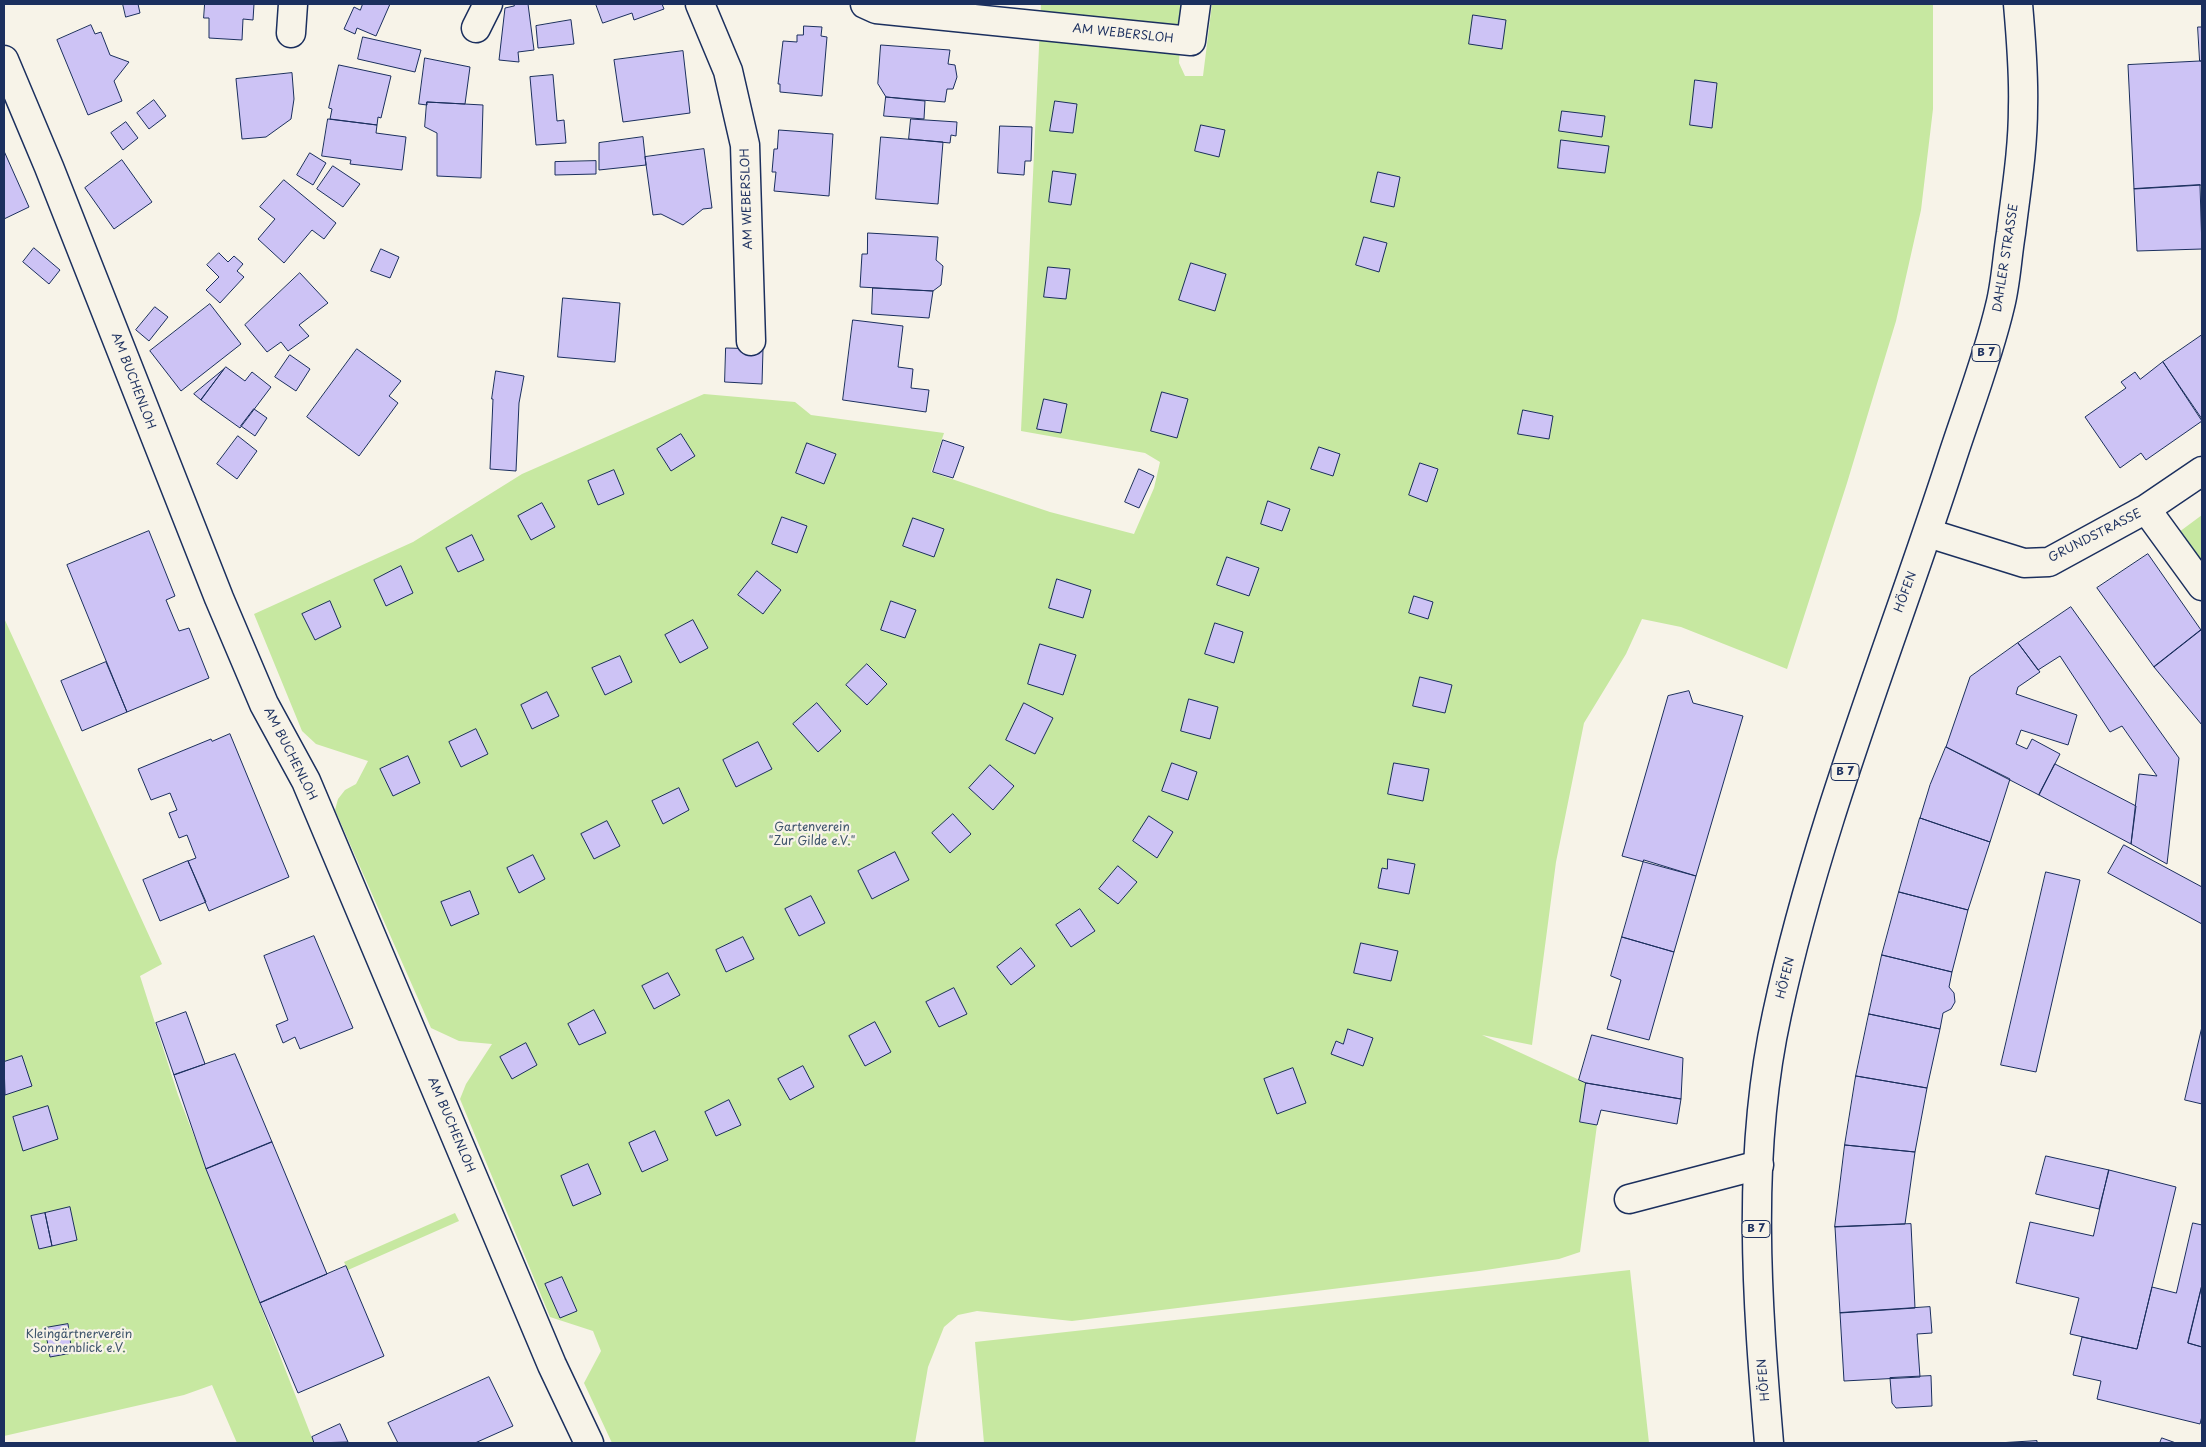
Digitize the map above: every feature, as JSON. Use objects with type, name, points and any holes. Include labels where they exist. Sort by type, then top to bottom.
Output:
[{"type":"street","points":[[291,33],[293,4]]},
{"type":"street","points":[[476,28],[488,4]]},
{"type":"street","name":"AM WEBERSLOH","points":[[700,4],[728,71],[745,145],[752,341]]},
{"type":"street","name":"AM WEBERSLOH","points":[[872,6],[1191,41],[1196,4]]},
{"type":"street","name":"DAHLER STRASSE","points":[[1928,533],[2000,305],[2020,168],[2023,109],[2018,4]]},
{"type":"street","name":"AM BUCHENLOH","points":[[4,60],[49,167],[219,598],[264,704],[306,781],[552,1365],[588,1443]]},
{"type":"street","name":"GRUNDSTRASSE","points":[[1928,533],[2024,563],[2049,562],[2146,509],[2202,471]]},
{"type":"street","name":"GRUNDSTRASSE","points":[[2146,509],[2202,586]]},
{"type":"street","name":"HÖFEN","points":[[1769,1443],[1759,1319],[1756,1236],[1759,1165],[1767,1066],[1776,1015],[1822,842],[1870,697],[1928,533]]},
{"type":"street","points":[[1629,1199],[1759,1165]]},
{"type":"green space","name":"Gartenverein \"Zur Gilde e.V.\"","points":[[1041,4],[1182,4],[1179,63],[1185,76],[1203,76],[1212,4],[1933,4],[1933,109],[1921,210],[1896,321],[1847,483],[1787,669],[1681,627],[1642,619],[1626,654],[1584,723],[1556,862],[1532,1045],[1482,1035],[1586,1083],[1580,1122],[1597,1125],[1580,1252],[1559,1259],[1479,1271],[1072,1321],[977,1311],[958,1315],[944,1327],[928,1367],[915,1443],[612,1443],[584,1383],[601,1351],[593,1331],[550,1317],[460,1099],[466,1084],[492,1044],[459,1041],[431,1028],[335,810],[338,799],[345,790],[356,784],[368,761],[316,744],[302,731],[254,614],[413,542],[522,474],[704,394],[795,402],[811,415],[944,433],[931,472],[1050,512],[1134,534],[1154,488],[1160,462],[1145,453],[1021,431]]},
{"type":"green space","points":[[2202,515],[2202,564],[2179,532]]},
{"type":"green space","name":"Kleingärtnerverein Sonnenblick e.V.","points":[[4,618],[162,964],[140,976],[178,1095],[314,1443],[237,1443],[212,1385],[184,1395],[4,1436]]},
{"type":"green space","points":[[455,1213],[459,1221],[348,1270],[344,1262]]},
{"type":"green space","points":[[1630,1270],[1649,1443],[984,1443],[975,1342]]},
{"type":"building","points":[[123,4],[138,4],[140,13],[126,17]]},
{"type":"building","points":[[205,4],[254,4],[253,20],[243,19],[242,40],[209,38],[209,18],[204,18]]},
{"type":"building","points":[[363,4],[390,4],[376,36],[357,28],[355,34],[344,29],[354,7],[360,10]]},
{"type":"building","points":[[514,4],[528,4],[534,50],[518,52],[519,62],[499,60],[505,8],[514,6]]},
{"type":"building","points":[[596,4],[662,4],[664,9],[634,20],[632,13],[603,23]]},
{"type":"building","points":[[1473,15],[1506,20],[1502,49],[1469,44]]},
{"type":"building","points":[[571,20],[574,44],[538,48],[536,26]]},
{"type":"building","points":[[91,25],[95,34],[101,32],[110,55],[129,62],[114,81],[122,101],[88,115],[57,40]]},
{"type":"building","points":[[804,26],[822,27],[821,36],[827,37],[822,96],[780,92],[780,84],[778,84],[783,41],[797,42],[797,35],[803,35]]},
{"type":"building","points":[[2198,27],[2202,27],[2202,61],[2200,61]]},
{"type":"building","points":[[363,37],[421,50],[415,72],[358,59]]},
{"type":"building","points":[[881,45],[950,50],[948,64],[955,65],[957,77],[953,89],[947,89],[945,102],[886,97],[878,84]]},
{"type":"building","points":[[683,51],[690,113],[623,122],[614,60]]},
{"type":"building","points":[[425,58],[470,67],[465,104],[427,102],[427,105],[419,104]]},
{"type":"building","points":[[2202,61],[2202,185],[2134,189],[2128,65]]},
{"type":"building","points":[[339,65],[391,76],[381,118],[378,117],[377,125],[330,119],[332,109],[329,108]]},
{"type":"building","points":[[292,73],[294,99],[291,119],[266,137],[242,139],[236,79]]},
{"type":"building","points":[[553,75],[557,121],[564,120],[566,143],[536,145],[530,77]]},
{"type":"building","points":[[1695,80],[1717,83],[1712,128],[1690,125]]},
{"type":"building","points":[[886,97],[925,101],[924,119],[884,116]]},
{"type":"building","points":[[154,100],[166,116],[149,129],[137,113]]},
{"type":"building","points":[[1055,101],[1077,104],[1073,133],[1050,131]]},
{"type":"building","points":[[427,102],[483,105],[481,178],[437,176],[437,133],[425,127]]},
{"type":"building","points":[[1562,111],[1605,116],[1602,137],[1559,131]]},
{"type":"building","points":[[328,119],[377,125],[376,133],[406,137],[402,170],[350,164],[351,160],[322,156]]},
{"type":"building","points":[[911,119],[957,122],[956,136],[951,135],[950,143],[909,139]]},
{"type":"building","points":[[126,122],[138,138],[123,150],[111,133]]},
{"type":"building","points":[[1201,125],[1225,130],[1219,157],[1195,151]]},
{"type":"building","points":[[1000,126],[1032,127],[1031,161],[1025,161],[1024,175],[998,173]]},
{"type":"building","points":[[779,130],[833,134],[829,196],[774,191],[776,172],[772,172],[774,149],[777,149]]},
{"type":"building","points":[[643,137],[646,165],[599,170],[599,143]]},
{"type":"building","points":[[881,137],[943,142],[938,204],[876,199]]},
{"type":"building","points":[[1561,140],[1609,146],[1605,173],[1558,168]]},
{"type":"building","points":[[704,149],[712,208],[703,209],[683,225],[661,214],[653,215],[645,157]]},
{"type":"building","points":[[4,151],[29,207],[4,219]]},
{"type":"building","points":[[310,153],[326,163],[313,185],[297,175]]},
{"type":"building","points":[[122,160],[152,202],[114,229],[85,188]]},
{"type":"building","points":[[596,161],[596,174],[555,175],[555,162]]},
{"type":"building","points":[[333,166],[360,184],[343,207],[317,189]]},
{"type":"building","points":[[1053,171],[1076,174],[1071,205],[1049,202]]},
{"type":"building","points":[[1378,172],[1400,177],[1394,207],[1371,202]]},
{"type":"building","points":[[284,180],[336,223],[324,239],[312,230],[284,263],[258,239],[275,219],[260,207]]},
{"type":"building","points":[[2200,185],[2202,249],[2137,251],[2134,189]]},
{"type":"building","points":[[868,233],[938,237],[936,260],[943,266],[941,285],[933,291],[860,287],[862,254],[867,254]]},
{"type":"building","points":[[1364,237],[1387,243],[1379,272],[1356,265]]},
{"type":"building","points":[[34,248],[60,270],[49,284],[23,262]]},
{"type":"building","points":[[381,249],[399,257],[390,278],[371,271]]},
{"type":"building","points":[[219,253],[228,262],[234,256],[243,264],[237,271],[244,277],[220,303],[206,290],[219,277],[207,265]]},
{"type":"building","points":[[1191,263],[1226,274],[1215,311],[1179,300]]},
{"type":"building","points":[[1048,267],[1070,269],[1066,299],[1044,297]]},
{"type":"building","points":[[300,273],[328,303],[299,325],[309,336],[288,351],[281,342],[267,352],[245,325]]},
{"type":"building","points":[[873,288],[933,291],[929,318],[872,314]]},
{"type":"building","points":[[563,298],[620,303],[615,362],[558,357]]},
{"type":"building","points":[[210,304],[241,344],[181,391],[150,351]]},
{"type":"building","points":[[155,307],[168,317],[149,341],[136,330]]},
{"type":"building","points":[[853,320],[903,326],[898,367],[913,369],[911,388],[929,390],[926,412],[843,400]]},
{"type":"building","points":[[2202,335],[2202,419],[2163,362]]},
{"type":"building","points":[[726,348],[763,349],[762,384],[725,382]]},
{"type":"building","points":[[357,349],[401,381],[389,396],[398,403],[359,456],[307,417]]},
{"type":"building","points":[[290,355],[310,369],[296,391],[275,377]]},
{"type":"building","points":[[2163,362],[2202,421],[2146,460],[2141,453],[2120,468],[2085,417],[2126,388],[2121,382],[2135,372],[2140,379]]},
{"type":"building","points":[[226,367],[245,381],[252,372],[271,387],[240,428],[201,400]]},
{"type":"building","points":[[224,369],[201,400],[194,394]]},
{"type":"building","points":[[496,371],[524,376],[519,403],[516,471],[490,469],[492,399]]},
{"type":"building","points":[[1162,392],[1188,399],[1177,438],[1151,431]]},
{"type":"building","points":[[1044,399],[1067,404],[1061,433],[1037,429]]},
{"type":"building","points":[[254,409],[267,418],[255,436],[241,426]]},
{"type":"building","points":[[1523,410],[1553,416],[1549,439],[1518,434]]},
{"type":"building","points":[[681,434],[695,456],[671,471],[657,449]]},
{"type":"building","points":[[238,436],[257,451],[237,479],[217,464]]},
{"type":"building","points":[[943,440],[964,447],[953,478],[933,472]]},
{"type":"building","points":[[807,443],[836,454],[824,484],[796,473]]},
{"type":"building","points":[[1319,447],[1340,454],[1333,476],[1311,469]]},
{"type":"building","points":[[1420,463],[1438,469],[1427,502],[1409,495]]},
{"type":"building","points":[[1139,469],[1154,476],[1139,508],[1125,502]]},
{"type":"building","points":[[614,470],[624,494],[598,505],[588,481]]},
{"type":"building","points":[[1268,501],[1290,509],[1282,531],[1261,524]]},
{"type":"building","points":[[542,503],[555,527],[531,540],[518,516]]},
{"type":"building","points":[[782,517],[807,526],[797,553],[772,544]]},
{"type":"building","points":[[913,518],[944,529],[934,557],[903,546]]},
{"type":"building","points":[[149,531],[175,596],[166,600],[179,631],[189,628],[209,678],[127,712],[67,565]]},
{"type":"building","points":[[472,535],[484,560],[458,572],[446,548]]},
{"type":"building","points":[[2148,554],[2201,630],[2154,667],[2097,588]]},
{"type":"building","points":[[1227,557],[1259,568],[1249,596],[1217,585]]},
{"type":"building","points":[[401,566],[413,593],[386,606],[374,580]]},
{"type":"building","points":[[757,571],[781,590],[763,614],[738,595]]},
{"type":"building","points":[[1057,579],[1091,590],[1083,618],[1049,608]]},
{"type":"building","points":[[1414,596],[1433,602],[1428,619],[1409,613]]},
{"type":"building","points":[[330,601],[341,627],[315,640],[302,614]]},
{"type":"building","points":[[891,601],[916,610],[905,638],[881,630]]},
{"type":"building","points":[[2071,607],[2179,758],[2167,864],[2131,844],[2139,774],[2157,776],[2122,726],[2110,732],[2060,656],[2038,670],[2018,643]]},
{"type":"building","points":[[693,620],[708,648],[680,663],[665,635]]},
{"type":"building","points":[[1215,623],[1243,632],[1234,663],[1205,654]]},
{"type":"building","points":[[2202,631],[2202,725],[2154,667]]},
{"type":"building","points":[[2018,643],[2040,672],[2018,687],[2016,694],[2077,715],[2068,745],[2021,730],[2016,744],[2027,749],[2032,739],[2060,754],[2039,795],[1946,747],[1970,677]]},
{"type":"building","points":[[1040,644],[1076,655],[1063,695],[1028,684]]},
{"type":"building","points":[[620,656],[632,682],[605,695],[592,668]]},
{"type":"building","points":[[106,662],[127,712],[82,731],[61,681]]},
{"type":"building","points":[[867,664],[887,684],[867,705],[846,685]]},
{"type":"building","points":[[1420,677],[1452,685],[1445,713],[1413,706]]},
{"type":"building","points":[[1689,691],[1693,703],[1743,716],[1696,876],[1622,856],[1668,696]]},
{"type":"building","points":[[547,692],[559,716],[532,729],[521,705]]},
{"type":"building","points":[[1189,699],[1218,707],[1210,739],[1181,731]]},
{"type":"building","points":[[817,703],[841,731],[818,752],[793,724]]},
{"type":"building","points":[[1024,703],[1053,718],[1035,754],[1006,740]]},
{"type":"building","points":[[476,729],[488,754],[461,767],[449,742]]},
{"type":"building","points":[[230,734],[289,877],[209,911],[188,861],[196,858],[187,835],[179,838],[169,813],[177,810],[170,793],[151,800],[138,769],[211,739],[212,741]]},
{"type":"building","points":[[758,742],[772,769],[736,787],[723,760]]},
{"type":"building","points":[[1946,747],[2010,779],[1990,842],[1920,818],[1930,785]]},
{"type":"building","points":[[408,756],[420,783],[393,796],[380,769]]},
{"type":"building","points":[[1172,763],[1197,772],[1188,800],[1162,791]]},
{"type":"building","points":[[1394,763],[1429,769],[1423,801],[1388,794]]},
{"type":"building","points":[[2055,764],[2136,806],[2131,844],[2039,795]]},
{"type":"building","points":[[990,765],[1014,786],[993,810],[969,788]]},
{"type":"building","points":[[679,788],[689,810],[663,824],[652,801]]},
{"type":"building","points":[[953,814],[971,834],[950,853],[932,833]]},
{"type":"building","points":[[1149,816],[1173,832],[1157,858],[1133,841]]},
{"type":"building","points":[[1920,818],[1990,842],[1968,910],[1899,892]]},
{"type":"building","points":[[607,821],[620,846],[594,859],[581,834]]},
{"type":"building","points":[[2124,845],[2202,887],[2202,924],[2108,873]]},
{"type":"building","points":[[895,852],[909,880],[872,899],[858,871]]},
{"type":"building","points":[[533,855],[545,879],[519,893],[507,868]]},
{"type":"building","points":[[1388,859],[1415,864],[1409,894],[1378,888],[1382,868],[1387,869]]},
{"type":"building","points":[[1644,860],[1696,876],[1674,952],[1622,937]]},
{"type":"building","points":[[188,861],[206,902],[160,921],[143,880]]},
{"type":"building","points":[[1118,866],[1137,882],[1118,904],[1099,889]]},
{"type":"building","points":[[2046,872],[2080,880],[2036,1072],[2001,1065]]},
{"type":"building","points":[[470,891],[479,914],[451,926],[441,902]]},
{"type":"building","points":[[1899,892],[1968,910],[1952,972],[1882,955]]},
{"type":"building","points":[[811,896],[825,923],[799,936],[785,909]]},
{"type":"building","points":[[1080,909],[1095,931],[1071,947],[1056,925]]},
{"type":"building","points":[[314,936],[353,1028],[300,1049],[295,1037],[283,1043],[276,1025],[288,1020],[264,956]]},
{"type":"building","points":[[743,937],[754,959],[726,972],[716,950]]},
{"type":"building","points":[[1622,937],[1674,952],[1649,1040],[1607,1029],[1621,980],[1611,976]]},
{"type":"building","points":[[1361,943],[1398,951],[1391,981],[1354,973]]},
{"type":"building","points":[[1021,948],[1035,966],[1011,985],[997,967]]},
{"type":"building","points":[[1882,955],[1952,972],[1949,987],[1954,993],[1955,1002],[1951,1009],[1943,1013],[1940,1029],[1869,1014]]},
{"type":"building","points":[[668,973],[680,995],[654,1009],[642,986]]},
{"type":"building","points":[[954,988],[967,1014],[939,1027],[926,1002]]},
{"type":"building","points":[[594,1010],[606,1033],[579,1045],[568,1024]]},
{"type":"building","points":[[186,1012],[205,1064],[174,1075],[156,1023]]},
{"type":"building","points":[[1869,1014],[1940,1029],[1927,1088],[1856,1076]]},
{"type":"building","points":[[875,1022],[891,1052],[865,1066],[849,1036]]},
{"type":"building","points":[[2202,1027],[2202,1104],[2185,1100]]},
{"type":"building","points":[[1348,1029],[1373,1038],[1363,1066],[1331,1054],[1336,1041],[1343,1044]]},
{"type":"building","points":[[1592,1035],[1683,1058],[1681,1099],[1586,1083],[1579,1080]]},
{"type":"building","points":[[526,1043],[537,1065],[512,1079],[500,1057]]},
{"type":"building","points":[[235,1054],[272,1142],[206,1169],[174,1075]]},
{"type":"building","points":[[22,1056],[32,1086],[5,1095],[4,1062]]},
{"type":"building","points":[[803,1066],[814,1087],[790,1100],[778,1079]]},
{"type":"building","points":[[1293,1068],[1306,1103],[1277,1114],[1264,1079]]},
{"type":"building","points":[[1856,1076],[1927,1088],[1915,1152],[1845,1145]]},
{"type":"building","points":[[1586,1083],[1681,1099],[1677,1124],[1601,1110],[1597,1125],[1580,1122]]},
{"type":"building","points":[[729,1100],[741,1125],[716,1136],[705,1112]]},
{"type":"building","points":[[48,1106],[58,1139],[23,1151],[13,1117]]},
{"type":"building","points":[[655,1131],[668,1160],[642,1172],[629,1143]]},
{"type":"building","points":[[272,1142],[327,1274],[260,1303],[206,1169]]},
{"type":"building","points":[[1845,1145],[1915,1152],[1905,1224],[1835,1227]]},
{"type":"building","points":[[2046,1156],[2109,1170],[2099,1209],[2036,1194]]},
{"type":"building","points":[[588,1164],[601,1194],[573,1206],[561,1176]]},
{"type":"building","points":[[2109,1170],[2176,1187],[2137,1349],[2070,1334],[2079,1298],[2016,1283],[2030,1222],[2093,1236]]},
{"type":"building","points":[[70,1207],[77,1240],[52,1246],[45,1213]]},
{"type":"building","points":[[45,1213],[52,1246],[39,1249],[31,1216]]},
{"type":"building","points":[[2193,1223],[2202,1225],[2202,1285],[2188,1343],[2202,1347],[2202,1416],[2200,1424],[2097,1399],[2101,1381],[2073,1375],[2082,1337],[2137,1349],[2152,1287],[2176,1293]]},
{"type":"building","points":[[1911,1224],[1915,1308],[1840,1313],[1835,1227]]},
{"type":"building","points":[[346,1266],[384,1356],[298,1393],[260,1303]]},
{"type":"building","points":[[562,1277],[577,1311],[560,1318],[545,1284]]},
{"type":"building","points":[[2202,1285],[2202,1347],[2188,1343]]},
{"type":"building","points":[[1930,1307],[1932,1333],[1917,1334],[1920,1377],[1844,1381],[1840,1313]]},
{"type":"building","points":[[68,1324],[72,1353],[50,1357],[45,1328]]},
{"type":"building","points":[[1931,1376],[1932,1406],[1896,1408],[1892,1403],[1890,1378]]},
{"type":"building","points":[[489,1377],[513,1426],[475,1443],[398,1443],[388,1423]]},
{"type":"building","points":[[340,1424],[348,1442],[314,1443],[312,1437]]},
{"type":"building","points":[[2162,1438],[2176,1443],[2160,1443]]},
{"type":"building","points":[[2037,1441],[2037,1443],[1998,1443]]}]
